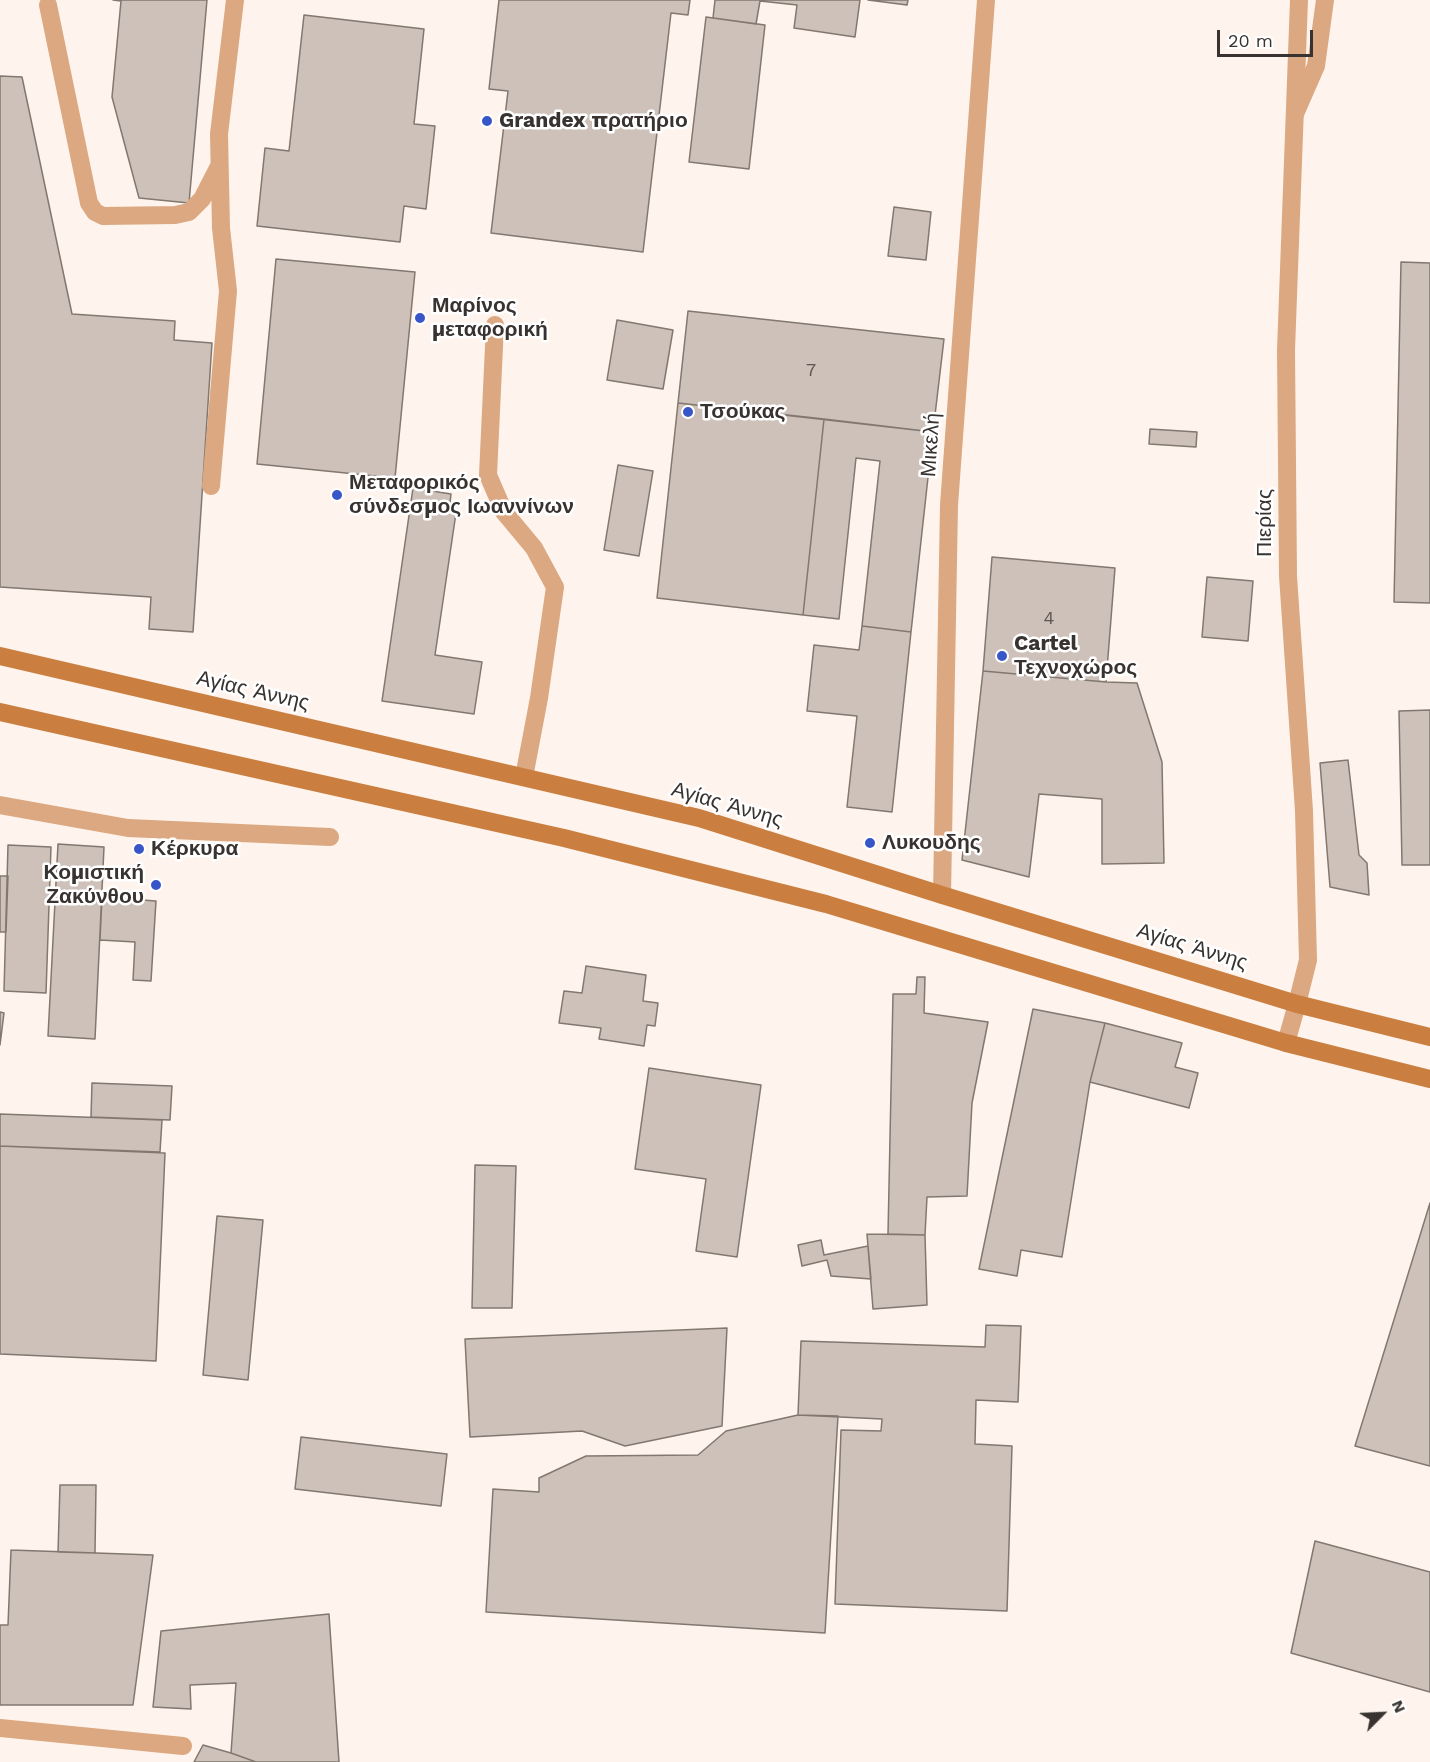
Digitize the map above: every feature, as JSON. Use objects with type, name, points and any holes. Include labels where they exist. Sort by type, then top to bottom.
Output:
[{"type":"street","points":[[211,486],[228,291],[221,228],[219,134],[235,0]]},
{"type":"street","name":"Μικελή","points":[[942,895],[949,506],[986,0]]},
{"type":"street","name":"Πιερίας","points":[[1286,1043],[1308,960],[1304,811],[1288,576],[1286,350],[1299,0]]},
{"type":"street","points":[[1295,114],[1316,66],[1325,0]]},
{"type":"street","points":[[48,5],[89,203],[95,212],[103,216],[163,216],[189,212],[201,199],[220,165]]},
{"type":"street","points":[[495,325],[488,475],[504,512],[534,548],[555,587],[539,698],[524,777]]},
{"type":"street","name":"Αγίας Άννης","points":[[0,656],[699,818],[1298,1004],[1430,1037]]},
{"type":"street","points":[[0,712],[564,838],[803,898],[1286,1043],[1430,1079]]},
{"type":"street","points":[[0,806],[128,828],[330,837]]},
{"type":"street","points":[[0,1728],[183,1746]]},
{"type":"building","points":[[113,0],[207,0],[189,203],[139,198],[112,97],[121,1]]},
{"type":"building","points":[[499,0],[690,0],[688,15],[671,13],[643,252],[491,233],[508,91],[489,89]]},
{"type":"building","points":[[715,0],[860,0],[855,37],[794,28],[797,5],[760,1],[756,24],[713,18]]},
{"type":"building","points":[[868,0],[908,0],[907,5]]},
{"type":"building","points":[[304,15],[424,29],[414,124],[435,126],[426,209],[404,206],[400,242],[257,226],[265,148],[289,151]]},
{"type":"building","points":[[706,17],[765,25],[749,169],[689,162]]},
{"type":"building","points":[[0,76],[22,77],[72,314],[175,321],[174,340],[212,343],[193,632],[149,629],[151,597],[0,587]]},
{"type":"building","points":[[894,207],[931,212],[926,260],[888,256]]},
{"type":"building","points":[[276,259],[415,272],[395,478],[257,464]]},
{"type":"building","points":[[1401,262],[1430,263],[1430,603],[1394,602]]},
{"type":"building","points":[[688,311],[944,339],[933,432],[678,403]]},
{"type":"building","points":[[617,320],[673,330],[663,389],[607,380]]},
{"type":"building","points":[[678,403],[824,419],[803,615],[657,598]]},
{"type":"building","points":[[824,419],[933,432],[911,632],[862,626],[880,461],[856,458],[839,619],[803,615]]},
{"type":"building","points":[[1150,429],[1197,432],[1196,447],[1149,444]]},
{"type":"building","points":[[618,465],[653,471],[639,556],[604,550]]},
{"type":"building","points":[[413,488],[451,494],[449,512],[456,513],[435,655],[482,662],[474,714],[382,701]]},
{"type":"building","points":[[992,557],[1115,568],[1106,682],[983,671]]},
{"type":"building","points":[[1207,577],[1253,581],[1248,641],[1202,637]]},
{"type":"building","points":[[862,626],[911,632],[892,812],[847,807],[857,716],[807,711],[814,645],[859,650]]},
{"type":"building","points":[[983,671],[1137,683],[1162,762],[1164,863],[1102,864],[1102,799],[1039,794],[1029,877],[962,860]]},
{"type":"building","points":[[1430,710],[1430,865],[1402,865],[1399,711]]},
{"type":"building","points":[[1348,760],[1359,855],[1367,863],[1369,895],[1330,887],[1320,763]]},
{"type":"building","points":[[58,844],[104,847],[95,1039],[48,1036]]},
{"type":"building","points":[[8,845],[51,847],[46,993],[4,991]]},
{"type":"building","points":[[0,876],[8,876],[6,932],[0,932]]},
{"type":"building","points":[[102,897],[156,901],[151,981],[133,980],[135,942],[100,940]]},
{"type":"building","points":[[586,966],[646,975],[643,1001],[658,1003],[655,1026],[647,1025],[644,1046],[599,1039],[601,1028],[559,1023],[564,991],[582,993]]},
{"type":"building","points":[[917,977],[925,977],[924,1013],[988,1022],[972,1103],[967,1196],[927,1197],[925,1235],[888,1234],[893,994],[916,994]]},
{"type":"building","points":[[1033,1009],[1105,1023],[1090,1082],[1062,1257],[1021,1250],[1017,1276],[979,1269]]},
{"type":"building","points":[[0,1012],[4,1013],[0,1045]]},
{"type":"building","points":[[1105,1023],[1182,1043],[1175,1067],[1198,1073],[1189,1108],[1090,1082]]},
{"type":"building","points":[[649,1068],[761,1085],[737,1257],[696,1251],[706,1179],[635,1169]]},
{"type":"building","points":[[92,1083],[172,1086],[170,1120],[91,1117]]},
{"type":"building","points":[[0,1114],[162,1120],[160,1152],[0,1146]]},
{"type":"building","points":[[0,1146],[165,1153],[156,1361],[0,1354]]},
{"type":"building","points":[[475,1165],[516,1166],[512,1308],[472,1308]]},
{"type":"building","points":[[1430,1203],[1430,1466],[1355,1446]]},
{"type":"building","points":[[217,1216],[263,1220],[248,1380],[203,1375]]},
{"type":"building","points":[[867,1234],[925,1235],[927,1305],[873,1309]]},
{"type":"building","points":[[821,1240],[824,1255],[868,1246],[871,1279],[831,1276],[827,1260],[802,1266],[798,1245]]},
{"type":"building","points":[[986,1325],[1021,1326],[1018,1402],[976,1400],[975,1444],[1012,1446],[1007,1611],[835,1604],[841,1430],[881,1431],[882,1419],[798,1415],[801,1341],[985,1347]]},
{"type":"building","points":[[727,1328],[722,1426],[625,1446],[582,1431],[470,1437],[465,1339]]},
{"type":"building","points":[[798,1415],[838,1416],[825,1633],[486,1612],[493,1489],[539,1492],[539,1478],[586,1456],[698,1455],[726,1431]]},
{"type":"building","points":[[301,1437],[447,1454],[441,1506],[295,1489]]},
{"type":"building","points":[[60,1485],[96,1485],[95,1553],[58,1552]]},
{"type":"building","points":[[1315,1541],[1430,1572],[1430,1692],[1291,1653]]},
{"type":"building","points":[[11,1550],[153,1555],[133,1705],[0,1705],[0,1625],[8,1625]]},
{"type":"building","points":[[329,1614],[339,1762],[256,1762],[231,1753],[236,1683],[190,1685],[191,1709],[153,1707],[161,1631]]},
{"type":"building","points":[[203,1745],[231,1753],[256,1762],[194,1762]]},
{"type":"place","name":"Grandex πρατήριο","points":[[487,121]]},
{"type":"place","name":"Μαρίνος μεταφορική","points":[[420,318]]},
{"type":"place","name":"Τσούκας","points":[[688,412]]},
{"type":"place","name":"Μεταφορικός σύνδεσμος Ιωαννίνων","points":[[337,495]]},
{"type":"place","name":"Cartel Τεχνοχώρος","points":[[1002,656]]},
{"type":"place","name":"Λυκουδης","points":[[870,843]]},
{"type":"place","name":"Κέρκυρα","points":[[139,849]]},
{"type":"place","name":"Κομιστική Ζακύνθου","points":[[156,885]]}]
